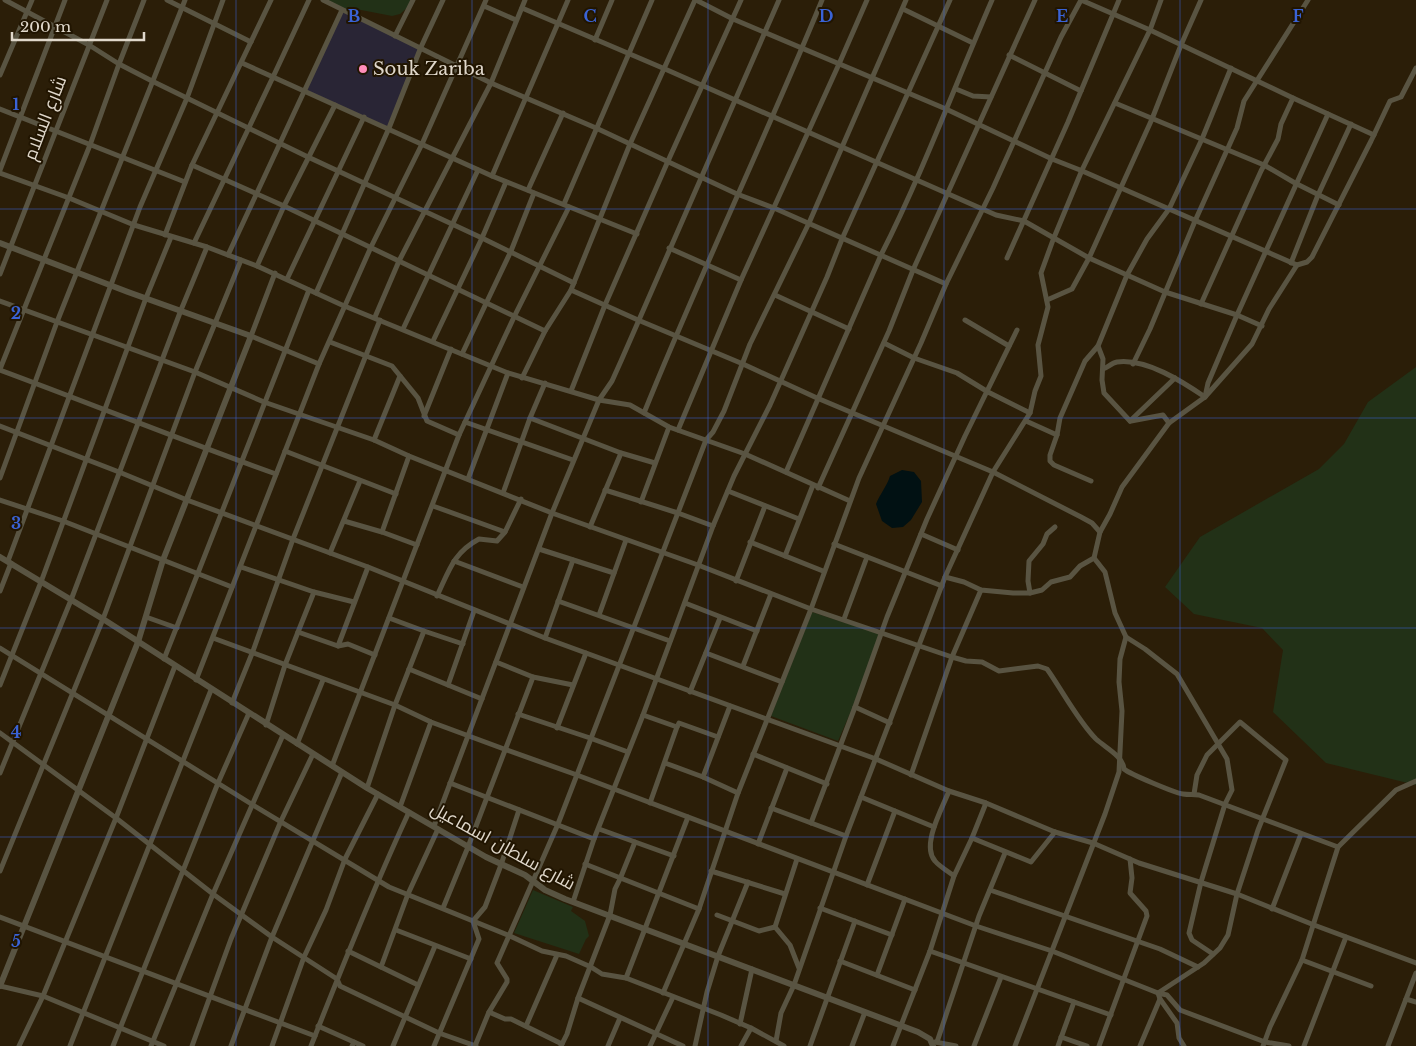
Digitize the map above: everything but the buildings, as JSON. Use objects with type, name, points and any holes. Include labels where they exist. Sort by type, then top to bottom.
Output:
[{"type":"street","points":[[4,0],[89,44],[119,64],[217,114],[510,251],[574,283]]},
{"type":"street","points":[[0,75],[32,0]]},
{"type":"street","points":[[66,0],[0,171],[134,225],[228,254],[345,306],[508,373],[599,400],[630,405],[669,427],[744,454],[850,501]]},
{"type":"street","name":"شارع السلام","points":[[0,274],[54,131],[107,0]]},
{"type":"street","points":[[144,0],[90,145],[0,369],[206,450],[276,474]]},
{"type":"street","points":[[167,0],[251,42]]},
{"type":"street","points":[[0,478],[57,322],[185,0]]},
{"type":"street","points":[[0,591],[50,446],[134,225],[186,98],[223,0]]},
{"type":"street","points":[[0,685],[41,582],[128,348],[185,182],[271,0]]},
{"type":"street","points":[[194,243],[309,0]]},
{"type":"street","points":[[323,0],[491,82],[702,176],[737,194],[809,223],[946,284]]},
{"type":"street","points":[[395,36],[413,0]]},
{"type":"street","points":[[316,293],[389,128],[442,0]]},
{"type":"street","points":[[232,702],[253,651],[293,539],[365,356],[377,318],[399,261],[491,82],[525,0]]},
{"type":"street","points":[[492,176],[568,0]]},
{"type":"street","points":[[595,40],[612,0]]},
{"type":"street","points":[[332,766],[459,435],[540,266],[596,128],[652,0]]},
{"type":"street","points":[[522,378],[545,330],[571,290],[630,144],[696,0],[765,32],[980,124],[1052,159],[1082,170],[1294,264],[1307,262],[1312,257],[1390,101],[1401,97],[1416,68]]},
{"type":"street","points":[[571,391],[668,161],[740,0]]},
{"type":"street","points":[[381,966],[436,827],[450,784],[552,513],[599,400],[612,381],[779,0]]},
{"type":"street","points":[[644,413],[675,336],[822,0]]},
{"type":"street","points":[[678,430],[741,280],[840,64],[867,0]]},
{"type":"street","points":[[0,733],[116,818],[213,894],[336,979],[340,986],[439,1034],[475,1046],[489,1012],[507,982],[497,963],[558,824],[706,440],[713,432],[724,411],[742,364],[809,223],[906,0]]},
{"type":"street","points":[[573,902],[594,839],[643,715],[713,526],[744,454],[757,433],[950,0]]},
{"type":"street","points":[[786,472],[881,255],[899,220],[992,0]]},
{"type":"street","points":[[785,556],[799,520],[884,343],[913,270],[1035,0]]},
{"type":"street","points":[[663,993],[699,909],[738,793],[811,608],[850,501],[946,284],[983,209],[1061,37],[1081,0],[1150,30],[1374,135]]},
{"type":"street","points":[[1006,258],[1052,159],[1119,0]]},
{"type":"street","points":[[0,648],[252,805],[389,887],[542,951],[566,956],[602,974],[626,978],[705,1008],[751,1028],[779,1044],[781,1013],[794,986],[846,836],[945,578],[993,472],[1030,413],[1041,376],[1038,346],[1048,307],[1042,273],[1054,237],[1082,170],[1150,30],[1161,0]]},
{"type":"street","points":[[1047,300],[1072,289],[1090,258],[1152,119],[1201,0]]},
{"type":"street","points":[[1133,364],[1237,128],[1244,101],[1308,0]]},
{"type":"street","points":[[196,680],[319,364],[371,247],[422,144],[485,3],[516,20]]},
{"type":"street","points":[[522,8],[996,215],[1024,221],[1090,258],[1165,292],[1237,315],[1262,326]]},
{"type":"street","points":[[903,9],[973,42]]},
{"type":"street","points":[[228,254],[342,10]]},
{"type":"street","points":[[1009,56],[1081,91]]},
{"type":"street","points":[[242,63],[389,128],[478,170],[637,234]]},
{"type":"street","points":[[1091,481],[1054,465],[1050,461],[1050,455],[1058,435],[1060,418],[1085,361],[1098,346],[1127,275],[1147,239],[1169,208],[1202,139],[1231,68]]},
{"type":"street","points":[[956,89],[973,96],[991,97]]},
{"type":"street","points":[[1201,304],[1264,164],[1278,139],[1281,124],[1293,98]]},
{"type":"street","points":[[1115,103],[1264,164],[1295,183],[1339,205]]},
{"type":"street","points":[[257,266],[284,206],[335,104]]},
{"type":"street","points":[[0,109],[90,145],[124,156],[185,182]]},
{"type":"street","points":[[528,190],[563,113]]},
{"type":"street","points":[[1205,397],[1208,383],[1237,315],[1295,183],[1328,114]]},
{"type":"street","points":[[287,279],[364,117]]},
{"type":"street","points":[[945,578],[964,582],[981,590],[1030,593],[1042,590],[1051,582],[1070,577],[1080,566],[1094,558],[1100,532],[1122,487],[1170,423],[1205,397],[1252,344],[1294,264],[1318,194],[1351,124]]},
{"type":"street","points":[[192,166],[284,206],[545,330]]},
{"type":"street","points":[[403,329],[478,170]]},
{"type":"street","points":[[433,341],[482,238],[506,182]]},
{"type":"street","points":[[462,354],[510,251],[534,193]]},
{"type":"street","points":[[0,243],[251,336],[319,364]]},
{"type":"street","points":[[0,773],[71,600],[181,310],[207,247]]},
{"type":"street","points":[[669,248],[741,280]]},
{"type":"street","points":[[0,871],[102,619],[196,372],[241,260]]},
{"type":"street","points":[[164,1046],[152,1044],[120,1028],[42,996],[0,986],[138,642],[163,560],[274,273]]},
{"type":"street","points":[[164,659],[223,514],[264,402],[310,290]]},
{"type":"street","points":[[571,290],[817,398],[993,472],[1092,523],[1100,532]]},
{"type":"street","points":[[775,295],[849,329]]},
{"type":"street","points":[[0,301],[196,372],[264,402],[374,440],[409,456],[521,499],[552,513],[698,565],[771,594],[952,657],[966,661],[982,662],[999,671],[1038,666],[1048,668],[1087,728],[1119,758],[1124,764],[1124,769],[1129,773],[1182,794],[1194,794],[1225,804],[1338,847]]},
{"type":"street","points":[[965,320],[1009,346]]},
{"type":"street","points":[[811,823],[882,632],[921,534],[955,457],[1017,330]]},
{"type":"street","points":[[330,342],[392,366],[418,398],[424,416],[430,423],[459,435]]},
{"type":"street","points":[[884,343],[914,358],[957,373],[988,392],[1030,413]]},
{"type":"street","points":[[1098,346],[1103,359],[1102,387],[1104,392],[1130,421]]},
{"type":"street","points":[[424,416],[451,349]]},
{"type":"street","points":[[1103,369],[1117,362],[1163,372],[1205,397]]},
{"type":"street","points":[[468,479],[508,373]]},
{"type":"street","points":[[374,440],[400,376]]},
{"type":"street","points":[[1130,421],[1175,378]]},
{"type":"street","points":[[503,493],[530,418],[545,383]]},
{"type":"street","points":[[1130,421],[1163,415],[1170,423]]},
{"type":"street","points":[[530,418],[620,453],[655,463]]},
{"type":"street","points":[[1026,421],[1058,435]]},
{"type":"street","points":[[465,422],[574,460]]},
{"type":"street","points":[[0,426],[545,638],[876,759],[949,791],[986,803],[1055,832],[1093,843],[1130,859],[1178,876],[1237,894],[1416,963]]},
{"type":"street","points":[[641,502],[669,427]]},
{"type":"street","points":[[285,451],[396,494]]},
{"type":"street","points":[[590,527],[620,453]]},
{"type":"street","points":[[382,532],[409,456]]},
{"type":"street","points":[[330,553],[360,481]]},
{"type":"street","points":[[605,490],[713,526]]},
{"type":"street","points":[[728,491],[799,520]]},
{"type":"street","points":[[437,596],[454,561],[464,548],[479,539],[496,541],[506,532],[521,499]]},
{"type":"street","points":[[0,500],[63,521],[232,587]]},
{"type":"street","points":[[433,506],[506,532]]},
{"type":"street","points":[[736,581],[765,506]]},
{"type":"street","points":[[344,521],[417,545]]},
{"type":"street","points":[[1030,593],[1028,580],[1029,561],[1043,544],[1047,534],[1055,527]]},
{"type":"street","points":[[921,534],[958,550]]},
{"type":"street","points":[[599,616],[626,540]]},
{"type":"street","points":[[750,542],[824,571]]},
{"type":"street","points":[[834,544],[942,586]]},
{"type":"street","points":[[538,549],[614,573]]},
{"type":"street","name":"شارع سلطان اسماعيل","points":[[0,557],[102,619],[367,788],[468,847],[533,881],[545,890],[901,1026],[927,1037],[934,1043]]},
{"type":"street","points":[[844,619],[867,557]]},
{"type":"street","points":[[1094,558],[1105,572],[1115,612],[1126,637],[1177,674],[1227,759],[1232,790],[1225,804],[1201,882],[1190,929],[1190,937],[1213,954]]},
{"type":"street","points":[[545,638],[573,560]]},
{"type":"street","points":[[454,561],[523,587]]},
{"type":"street","points":[[240,566],[314,592],[354,602]]},
{"type":"street","points":[[338,646],[368,568]]},
{"type":"street","points":[[911,774],[952,657],[981,590]]},
{"type":"street","points":[[266,725],[285,665],[314,592]]},
{"type":"street","points":[[742,666],[771,594]]},
{"type":"street","points":[[558,601],[670,641]]},
{"type":"street","points":[[685,603],[757,631]]},
{"type":"street","points":[[448,686],[474,610]]},
{"type":"street","points":[[146,616],[177,628]]},
{"type":"street","points":[[389,618],[463,644]]},
{"type":"street","points":[[690,692],[720,618]]},
{"type":"street","points":[[367,788],[395,705],[424,631]]},
{"type":"street","points":[[298,632],[338,646],[348,644],[375,655]]},
{"type":"street","points":[[1015,1046],[1119,772],[1122,711],[1120,659],[1126,637]]},
{"type":"street","points":[[213,638],[253,651],[323,680],[395,705],[468,736],[577,775],[976,926],[1052,951],[1123,980],[1167,995],[1180,1010],[1264,1044],[1289,1046]]},
{"type":"street","points":[[557,728],[586,652]]},
{"type":"street","points":[[706,653],[782,682]]},
{"type":"street","points":[[496,662],[533,677],[573,685]]},
{"type":"street","points":[[19,1046],[42,996],[116,818],[175,666]]},
{"type":"street","points":[[409,669],[482,699]]},
{"type":"street","points":[[443,908],[533,677]]},
{"type":"street","points":[[297,744],[323,680]]},
{"type":"street","points":[[70,1046],[211,690]]},
{"type":"street","points":[[703,777],[730,706]]},
{"type":"street","points":[[855,707],[890,723]]},
{"type":"street","points":[[113,1046],[218,784],[249,714]]},
{"type":"street","points":[[518,714],[628,752]]},
{"type":"street","points":[[643,715],[677,727]]},
{"type":"street","points":[[400,807],[432,722]]},
{"type":"street","points":[[1158,993],[1198,967],[1213,954],[1228,935],[1237,894],[1263,818],[1285,764],[1284,758],[1240,722],[1207,755],[1200,768],[1194,794]]},
{"type":"street","points":[[650,803],[679,723],[718,738]]},
{"type":"street","points":[[152,1044],[213,894],[283,736]]},
{"type":"street","points":[[192,1046],[242,914],[281,822],[313,754]]},
{"type":"street","points":[[753,754],[827,784]]},
{"type":"street","points":[[665,763],[738,793]]},
{"type":"street","points":[[758,844],[787,768]]},
{"type":"street","points":[[231,1046],[272,936],[342,772]]},
{"type":"street","points":[[1264,1044],[1270,1027],[1302,960],[1338,847],[1396,790],[1416,781]]},
{"type":"street","points":[[450,784],[594,839]]},
{"type":"street","points":[[949,791],[934,827],[929,845],[931,855],[936,862],[954,876]]},
{"type":"street","points":[[272,1046],[304,957],[326,910],[345,859],[378,794]]},
{"type":"street","points":[[861,797],[934,827]]},
{"type":"street","points":[[893,1046],[930,951],[954,876],[986,803]]},
{"type":"street","points":[[771,808],[846,836]]},
{"type":"street","points":[[473,921],[485,907],[519,810]]},
{"type":"street","points":[[867,885],[895,811]]},
{"type":"street","points":[[311,1046],[336,979],[409,812]]},
{"type":"street","points":[[626,978],[660,894],[688,817]]},
{"type":"street","points":[[599,829],[674,856]]},
{"type":"street","points":[[972,838],[1031,862],[1055,832]]},
{"type":"street","points":[[1272,909],[1300,834]]},
{"type":"street","points":[[489,1012],[505,1019],[511,1019],[561,1045],[574,1015],[578,998],[610,915],[615,889],[635,842]]},
{"type":"street","points":[[956,1046],[934,1043],[962,963],[1005,853]]},
{"type":"street","points":[[775,927],[797,859]]},
{"type":"street","points":[[1099,1046],[1147,913],[1130,893],[1132,878],[1130,859]]},
{"type":"street","points":[[585,864],[699,909]]},
{"type":"street","points":[[711,871],[785,894]]},
{"type":"street","points":[[695,1046],[718,956],[748,882]]},
{"type":"street","points":[[990,890],[1032,906],[1065,915],[1137,940],[1198,967]]},
{"type":"street","points":[[877,975],[905,899]]},
{"type":"street","points":[[820,908],[892,935]]},
{"type":"street","points":[[717,915],[759,930],[775,927]]},
{"type":"street","points":[[0,917],[315,1036]]},
{"type":"street","points":[[434,1046],[478,939],[473,921]]},
{"type":"street","points":[[810,1046],[855,921]]},
{"type":"street","points":[[775,927],[790,945],[799,968]]},
{"type":"street","points":[[396,930],[471,959]]},
{"type":"street","points":[[1304,1046],[1346,937]]},
{"type":"street","points":[[393,1046],[435,946]]},
{"type":"street","points":[[348,951],[418,985]]},
{"type":"street","points":[[930,951],[1111,1015]]},
{"type":"street","points":[[526,1026],[557,955]]},
{"type":"street","points":[[840,960],[915,990]]},
{"type":"street","points":[[1302,960],[1371,986]]},
{"type":"street","points":[[740,1024],[752,969]]},
{"type":"street","points":[[1388,1046],[1416,973]]},
{"type":"street","points":[[974,1046],[1001,977]]},
{"type":"street","points":[[1158,993],[1160,999],[1177,1023],[1179,1038],[1184,1046]]},
{"type":"street","points":[[650,1046],[673,997]]},
{"type":"street","points":[[578,998],[683,1046]]},
{"type":"street","points":[[1406,998],[1416,1002]]},
{"type":"street","points":[[1140,1046],[1160,999]]},
{"type":"street","points":[[1058,1046],[1074,1002]]},
{"type":"street","points":[[852,1046],[865,1012]]},
{"type":"street","points":[[608,1046],[620,1018]]},
{"type":"street","points":[[318,1026],[353,1044],[363,1046]]},
{"type":"street","points":[[741,1046],[751,1028]]},
{"type":"street","points":[[1061,1037],[1087,1046]]},
{"type":"shaded area","name":"Souk Zariba","points":[[343,12],[419,48],[388,127],[306,90]]},
{"type":"shaded area","points":[[902,470],[914,472],[921,481],[922,502],[911,520],[903,527],[892,528],[882,521],[876,504],[890,476]]},
{"type":"green space","points":[[327,0],[411,0],[408,7],[400,14],[392,16],[356,9],[348,10]]},
{"type":"green space","points":[[1416,367],[1416,785],[1326,763],[1273,712],[1283,650],[1262,628],[1194,614],[1165,587],[1200,537],[1319,469],[1344,444],[1368,402]]},
{"type":"green space","points":[[812,612],[879,634],[855,702],[838,741],[771,716]]},
{"type":"green space","points":[[533,890],[573,907],[571,911],[585,921],[589,936],[579,954],[514,933]]},
{"type":"place","name":"Souk Zariba","points":[[363,69]]}]
